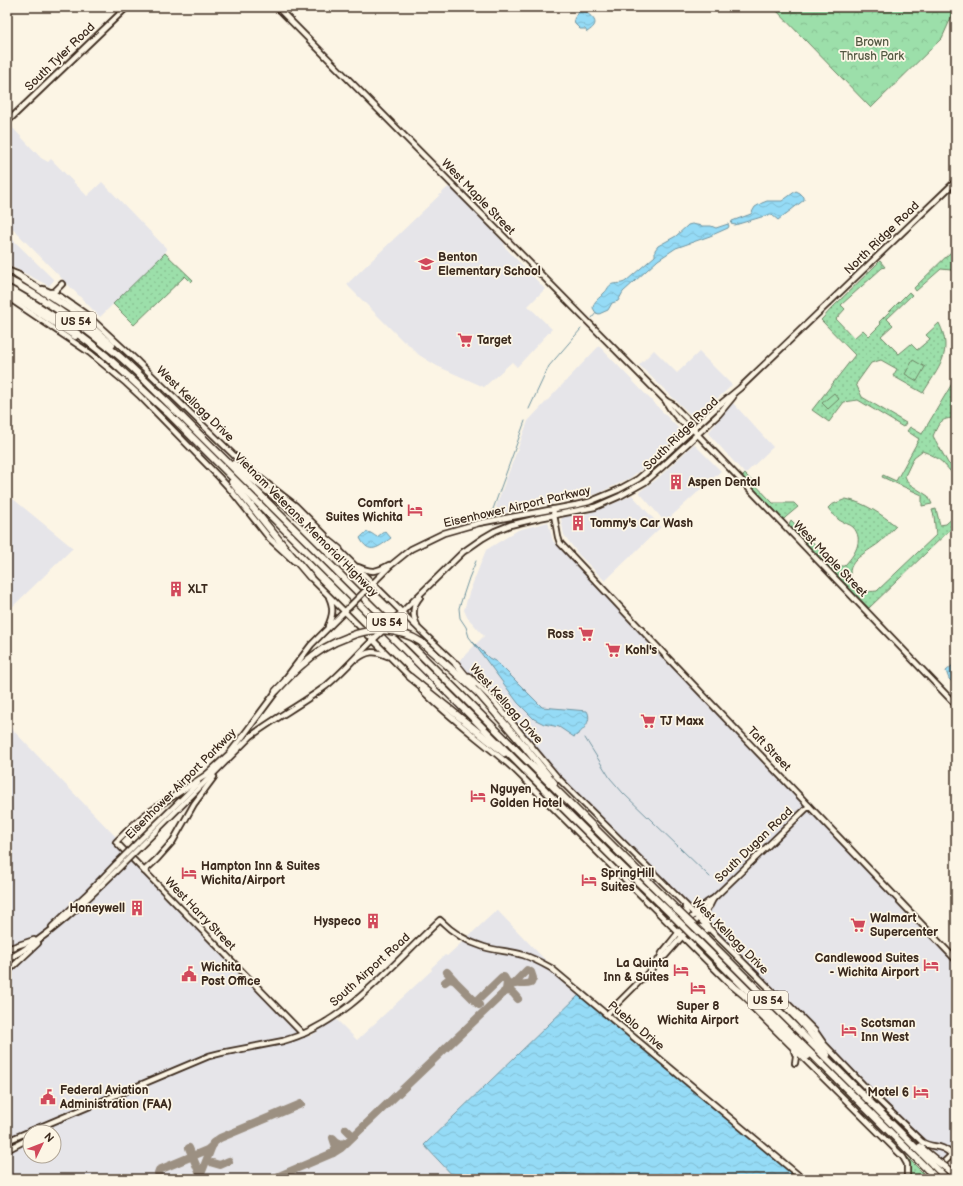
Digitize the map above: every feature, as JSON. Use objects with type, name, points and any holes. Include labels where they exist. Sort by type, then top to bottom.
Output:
[{"type":"highway","points":[[17,275],[72,310],[112,345],[137,373]]},
{"type":"highway","name":"Vietnam Veterans Memorial Highway","points":[[7,279],[36,295],[68,316],[114,351],[137,373],[892,1124],[943,1170],[947,1179]]},
{"type":"highway","name":"Vietnam Veterans Memorial Highway","points":[[7,288],[65,324],[106,356],[168,413],[935,1178]]},
{"type":"highway","points":[[7,293],[84,342],[126,375]]},
{"type":"highway","points":[[196,433],[339,549]]},
{"type":"highway","points":[[215,460],[286,550],[310,577]]},
{"type":"highway","points":[[276,691],[304,663],[319,651],[335,642],[372,631],[387,630],[405,634],[420,642],[478,694],[493,710]]},
{"type":"highway","points":[[456,664],[578,812]]},
{"type":"highway","points":[[410,677],[525,769]]},
{"type":"highway","points":[[727,981],[744,995],[818,1065],[825,1067]]},
{"type":"highway","points":[[769,989],[798,1019],[822,1048],[833,1065]]},
{"type":"highway","points":[[943,1170],[956,1176]]},
{"type":"main road","name":"South Tyler Road","points":[[7,122],[127,7]]},
{"type":"main road","name":"West Maple Street","points":[[277,7],[666,401],[668,407],[686,426],[692,428],[956,705]]},
{"type":"main road","name":"North Ridge Road","points":[[805,326],[956,181]]},
{"type":"main road","name":"West Kellogg Drive","points":[[7,270],[61,297],[90,318],[247,468],[300,510],[356,566],[371,585],[400,614],[420,630],[493,700],[557,777],[769,989],[786,1002],[871,1093],[922,1142],[930,1146],[943,1148],[952,1155]]},
{"type":"main road","points":[[50,292],[54,292],[62,284],[61,297]]},
{"type":"main road","points":[[7,297],[90,353],[139,395],[230,489],[270,539],[375,638],[392,658],[442,709],[514,769],[681,934],[903,1158],[907,1164],[907,1179]]},
{"type":"main road","name":"South Ridge Road","points":[[629,484],[645,473],[692,428],[739,389],[805,326]]},
{"type":"main road","name":"South Ridge Road","points":[[632,489],[645,482],[657,472],[719,414],[739,389]]},
{"type":"main road","name":"Eisenhower Airport Parkway","points":[[7,957],[34,940],[70,911],[139,844],[206,775],[229,754],[304,653],[323,632],[397,560],[412,549],[444,533],[479,523],[589,502],[629,484]]},
{"type":"main road","name":"Eisenhower Airport Parkway","points":[[139,844],[221,767],[251,736],[324,687],[344,669],[463,552],[483,538],[510,525],[595,507],[632,489]]},
{"type":"main road","name":"Taft Street","points":[[553,509],[559,540],[569,552],[956,960]]},
{"type":"main road","points":[[356,566],[372,572],[377,571],[397,560]]},
{"type":"main road","points":[[420,630],[415,620],[413,609],[418,599],[430,583]]},
{"type":"main road","points":[[323,632],[328,627],[333,612],[332,603],[327,594]]},
{"type":"main road","points":[[344,669],[368,652],[380,652],[392,658]]},
{"type":"main road","points":[[144,871],[173,841],[194,804],[221,767]]},
{"type":"main road","name":"West Harry Street","points":[[206,775],[146,814],[116,842],[303,1034]]},
{"type":"main road","name":"South Dugan Road","points":[[660,958],[665,956],[671,949],[696,916],[809,806]]},
{"type":"main road","name":"Eisenhower Airport Parkway","points":[[7,960],[61,923],[84,903],[118,865]]},
{"type":"main road","points":[[665,919],[676,923],[683,920],[687,914],[686,906],[695,909],[707,905]]},
{"type":"main road","points":[[707,905],[704,918],[708,928]]},
{"type":"main road","name":"South Airport Road","points":[[50,1124],[209,1056],[283,1042],[303,1034],[327,1021],[353,1003],[440,920]]},
{"type":"main road","name":"Pueblo Drive","points":[[440,920],[457,934],[470,942],[485,947],[523,955],[538,960],[551,968],[803,1179]]},
{"type":"main road","points":[[671,925],[674,934],[671,942]]},
{"type":"main road","points":[[695,949],[691,939],[693,932],[696,929],[702,927],[715,935]]},
{"type":"main road","points":[[7,972],[47,934]]},
{"type":"main road","name":"South Dugan Road","points":[[607,1014],[649,972],[671,942],[681,934]]},
{"type":"main road","points":[[7,949],[34,940]]},
{"type":"main road","points":[[671,949],[681,943],[690,944]]},
{"type":"main road","points":[[787,1042],[796,1054],[797,1058],[795,1063]]},
{"type":"main road","name":"South Airport Road","points":[[7,1141],[22,1135]]},
{"type":"main road","points":[[7,1150],[22,1142]]},
{"type":"main road","points":[[926,1179],[956,1151]]},
{"type":"shaded area","points":[[10,125],[41,158],[48,162],[51,159],[87,196],[102,182],[167,249],[165,253],[100,317],[7,223],[7,128]]},
{"type":"shaded area","points":[[450,187],[505,244],[504,246],[545,289],[528,306],[552,329],[517,367],[512,362],[484,387],[437,366],[419,355],[405,341],[404,342],[347,284],[447,188]]},
{"type":"shaded area","points":[[7,234],[54,280],[49,286],[7,264]]},
{"type":"shaded area","points":[[599,346],[680,430],[669,444],[648,464],[630,478],[597,494],[499,514],[496,506],[528,421]]},
{"type":"shaded area","points":[[654,350],[677,373],[699,352],[732,385],[696,417],[693,417],[639,365]]},
{"type":"shaded area","points":[[733,403],[773,447],[745,474],[708,433]]},
{"type":"shaded area","points":[[694,444],[721,471],[665,522],[639,492],[657,479]]},
{"type":"shaded area","points":[[7,494],[73,548],[7,612]]},
{"type":"shaded area","points":[[632,495],[661,527],[605,581],[579,555],[564,535],[561,519],[565,516],[586,514]]},
{"type":"shaded area","points":[[548,522],[553,541],[566,554],[569,552],[956,960],[956,1150],[944,1162],[855,1076],[557,777],[506,715],[456,664],[484,636],[467,617],[464,610],[486,550],[518,530]]},
{"type":"shaded area","points":[[7,724],[309,1037],[336,1019],[357,1040],[432,970],[431,968],[445,955],[447,956],[497,910],[579,995],[424,1145],[456,1179],[7,1179]]},
{"type":"green space","name":"Brown Thrush Park","points":[[773,7],[956,7],[942,38],[871,108]]},
{"type":"green space","points":[[956,247],[956,253],[953,256],[956,259],[956,275],[951,270],[941,269],[916,291],[914,288]]},
{"type":"green space","points":[[165,253],[193,280],[191,282],[185,276],[134,325],[113,304]]},
{"type":"green space","points":[[880,261],[885,267],[882,268],[841,305],[845,309],[836,319],[854,338],[863,330],[869,336],[881,324],[879,322],[909,292],[912,295],[887,319],[893,325],[881,336],[899,354],[911,344],[917,350],[930,339],[926,335],[939,323],[945,343],[942,360],[939,368],[923,393],[893,376],[897,369],[881,360],[871,363],[856,384],[862,397],[906,423],[903,427],[858,400],[844,402],[829,422],[812,410],[855,355],[821,320]]},
{"type":"green space","points":[[913,360],[925,367],[917,381],[905,374]]},
{"type":"green space","points":[[956,377],[956,418],[943,420],[933,436],[948,463],[956,471],[956,478],[933,456],[922,451],[914,457],[905,476],[908,483],[928,496],[932,504],[922,506],[922,495],[882,477],[883,475],[896,481],[919,439],[907,431],[910,427],[922,434]]},
{"type":"green space","points":[[834,393],[839,399],[828,409],[822,403]]},
{"type":"green space","points":[[745,474],[773,503],[794,503],[798,507],[784,519],[782,518],[744,478],[743,476]]},
{"type":"green space","points":[[846,499],[860,503],[885,517],[896,526],[881,541],[861,555],[852,565],[850,571],[851,577],[857,587],[865,591],[877,591],[936,535],[932,510],[936,509],[940,525],[946,524],[956,515],[956,524],[869,608],[790,527],[789,524],[791,520],[836,566],[844,566],[857,548],[858,537],[853,527],[839,520],[828,508],[831,505]]},
{"type":"green space","points":[[905,1155],[926,1176],[922,1179],[910,1179],[909,1164]]},
{"type":"water","points":[[585,11],[595,21],[594,26],[587,32],[585,29],[580,29],[575,24],[574,19],[578,12]]},
{"type":"water","points":[[796,191],[804,197],[804,200],[778,220],[772,215],[768,215],[735,225],[731,224],[732,221],[751,214],[755,207],[762,203],[767,201],[782,201]]},
{"type":"water","points":[[692,224],[716,228],[728,224],[729,226],[728,228],[710,236],[676,248],[658,260],[623,292],[618,301],[612,303],[608,310],[599,314],[596,313],[593,308],[594,303],[610,285],[623,283],[626,281],[655,256],[655,250],[658,246],[676,236],[688,225]]},
{"type":"water","points":[[385,531],[391,538],[378,547],[367,547],[363,544],[360,538],[367,532],[377,537]]},
{"type":"water","points":[[472,641],[489,658],[497,662],[542,707],[587,711],[589,719],[586,726],[574,737],[559,727],[544,724],[534,719],[518,703]]},
{"type":"water","points":[[956,658],[956,686],[949,679],[946,671],[953,665]]},
{"type":"water","points":[[579,995],[800,1179],[456,1179],[424,1145]]},
{"type":"waterway","points":[[592,318],[596,313]]},
{"type":"waterway","points":[[529,409],[549,366],[581,329]]},
{"type":"waterway","points":[[492,512],[525,421]]},
{"type":"waterway","points":[[473,642],[460,618],[459,608],[476,561]]},
{"type":"waterway","points":[[585,738],[610,778],[623,793],[710,877]]},
{"type":"taxiway","points":[[272,1179],[333,1153],[341,1148],[512,985],[531,983],[533,978],[531,972],[527,970],[512,985]]},
{"type":"taxiway","points":[[445,982],[449,979],[454,980],[447,972]]},
{"type":"taxiway","points":[[478,1004],[478,1000],[502,977],[504,977],[507,982],[506,990]]},
{"type":"taxiway","points":[[454,980],[479,1005]]},
{"type":"taxiway","points":[[504,992],[510,992],[518,999]]},
{"type":"taxiway","points":[[213,1143],[220,1138],[301,1104]]},
{"type":"taxiway","points":[[346,1129],[350,1133]]},
{"type":"taxiway","points":[[333,1153],[336,1147],[333,1138],[339,1143],[347,1142]]},
{"type":"taxiway","points":[[160,1179],[158,1173],[159,1170],[207,1150],[213,1145]]},
{"type":"taxiway","points":[[199,1179],[212,1146]]},
{"type":"taxiway","points":[[189,1148],[200,1177]]},
{"type":"taxiway","points":[[213,1163],[220,1165],[229,1161]]},
{"type":"place","name":"Benton Elementary School","points":[[426,264]]},
{"type":"place","name":"Target","points":[[465,340]]},
{"type":"place","name":"Aspen Dental","points":[[676,482]]},
{"type":"place","name":"Comfort Suites Wichita","points":[[415,510]]},
{"type":"place","name":"Tommy's Car Wash","points":[[578,523]]},
{"type":"place","name":"XLT","points":[[176,589]]},
{"type":"place","name":"Ross","points":[[586,634]]},
{"type":"place","name":"Kohl's","points":[[613,650]]},
{"type":"place","name":"TJ Maxx","points":[[648,721]]},
{"type":"place","name":"Nguyen Golden Hotel","points":[[478,796]]},
{"type":"place","name":"Hampton Inn & Suites Wichita/Airport","points":[[189,873]]},
{"type":"place","name":"SpringHill Suites","points":[[589,880]]},
{"type":"place","name":"Honeywell","points":[[137,908]]},
{"type":"place","name":"Hyspeco","points":[[373,921]]},
{"type":"place","name":"Walmart Supercenter","points":[[858,925]]},
{"type":"place","name":"Candlewood Suites - Wichita Airport","points":[[931,965]]},
{"type":"place","name":"La Quinta Inn & Suites","points":[[681,970]]},
{"type":"place","name":"Wichita Post Office","points":[[189,974]]},
{"type":"place","name":"Super 8 Wichita Airport","points":[[698,988]]},
{"type":"place","name":"Scotsman Inn West","points":[[849,1030]]},
{"type":"place","name":"Motel 6","points":[[921,1092]]},
{"type":"place","name":"Federal Aviation Administration (FAA)","points":[[48,1097]]}]
